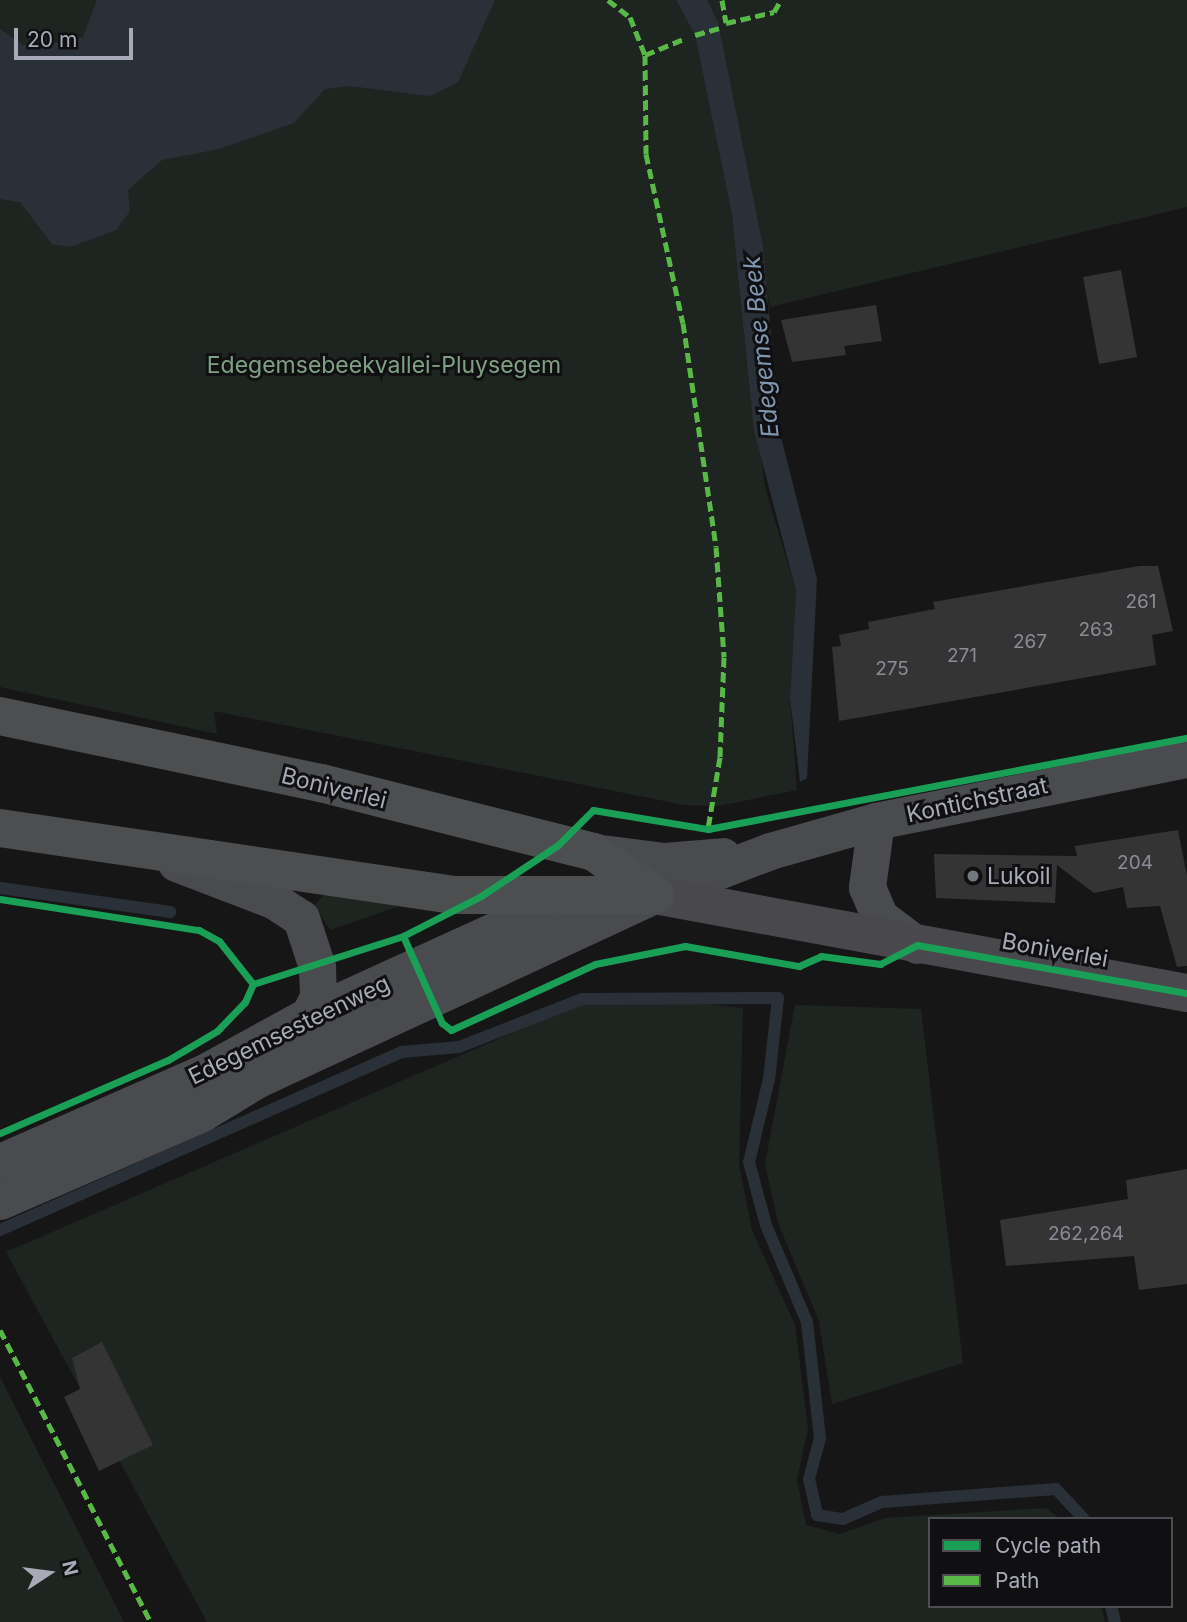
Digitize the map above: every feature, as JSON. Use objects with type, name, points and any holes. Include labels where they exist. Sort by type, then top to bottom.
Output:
[{"type":"highway","name":"Boniverlei","points":[[0,716],[321,783],[594,852],[655,895]]},
{"type":"highway","name":"Boniverlei","points":[[0,828],[152,855],[451,895],[655,895]]},
{"type":"main road","name":"Boniverlei","points":[[655,895],[1187,993]]},
{"type":"street","name":"Kontichstraat","points":[[655,895],[770,851],[876,821],[1187,759]]},
{"type":"street","points":[[876,821],[867,887],[880,917],[917,944]]},
{"type":"street","name":"Kontichstraat","points":[[594,852],[664,862],[770,851]]},
{"type":"street","name":"Boniverlei","points":[[152,855],[273,900],[301,918],[317,967],[318,997],[309,1015]]},
{"type":"street","name":"Edegemsesteenweg","points":[[0,1162],[206,1071],[309,1015],[515,921],[655,895]]},
{"type":"street","name":"Edegemsesteenweg","points":[[0,1201],[202,1113],[258,1079],[655,895]]},
{"type":"green space","name":"Edegemsebeekvallei-Pluysegem","points":[[0,0],[676,0],[695,35],[732,215],[765,487],[796,591],[790,698],[797,790],[718,806],[684,805],[214,711],[217,734],[0,687]]},
{"type":"green space","points":[[707,0],[1187,0],[1187,207],[770,307],[718,22]]},
{"type":"green space","points":[[325,894],[400,906],[330,930],[314,905]]},
{"type":"green space","points":[[650,998],[743,1008],[739,1164],[752,1230],[795,1325],[808,1429],[797,1480],[806,1525],[840,1534],[885,1518],[1046,1508],[1057,1517],[928,1517],[928,1608],[1102,1608],[1105,1622],[207,1622],[6,1252],[582,1003]]},
{"type":"green space","points":[[795,1005],[921,1009],[963,1363],[832,1404],[819,1321],[778,1223],[765,1164]]},
{"type":"green space","points":[[0,1377],[124,1622],[0,1622]]},
{"type":"water","points":[[97,0],[495,0],[458,82],[430,96],[350,86],[325,89],[294,123],[219,149],[162,160],[128,190],[130,211],[116,230],[70,247],[52,244],[20,202],[0,199],[0,29],[23,45],[66,42],[83,37]]},
{"type":"water","points":[[676,0],[707,0],[718,22],[763,247],[780,433],[817,579],[807,778],[800,782],[790,698],[796,591],[754,430],[732,215],[695,35]]},
{"type":"building","points":[[1121,270],[1137,357],[1099,364],[1083,277]]},
{"type":"building","points":[[876,305],[882,341],[844,346],[846,355],[792,362],[781,320]]},
{"type":"building","points":[[1139,566],[1158,566],[1173,631],[1152,635],[1156,665],[839,721],[832,647],[841,646],[839,635],[869,629],[868,622],[935,609],[933,602]]},
{"type":"building","points":[[1178,830],[1187,876],[1187,966],[1177,967],[1160,906],[1127,908],[1123,887],[1094,893],[1057,865],[1055,903],[936,898],[934,854],[1077,856],[1075,846]]},
{"type":"building","points":[[1187,1169],[1187,1284],[1139,1290],[1134,1256],[1006,1266],[1000,1220],[1128,1199],[1126,1180]]},
{"type":"building","points":[[102,1342],[153,1445],[99,1471],[64,1397],[80,1389],[72,1358]]},
{"type":"waterway","points":[[0,888],[170,912]]},
{"type":"waterway","name":"Edegemse Beek","points":[[0,1230],[402,1052],[459,1047],[582,999],[778,998],[769,1079],[749,1162],[766,1225],[807,1322],[820,1438],[809,1479],[817,1515],[843,1519],[882,1502],[1056,1489],[1082,1517]]},
{"type":"waterway","name":"Edegemse Beek","points":[[1112,1608],[1115,1622]]},
{"type":"marked path","points":[[608,0],[630,17],[645,55],[646,154],[683,323],[716,547],[724,657],[720,757],[708,829]]},
{"type":"marked path","points":[[722,0],[726,23],[774,12],[781,0]]},
{"type":"marked path","points":[[695,35],[719,28]]},
{"type":"marked path","points":[[645,55],[686,38]]},
{"type":"marked path","points":[[0,1330],[151,1622]]},
{"type":"cycle path","points":[[0,899],[199,930],[219,941],[253,984],[403,936],[481,896],[558,845],[593,810],[708,829],[1187,738]]},
{"type":"cycle path","points":[[403,936],[442,1023],[451,1030],[595,964],[685,946],[799,966],[821,956],[880,964],[917,945],[1187,993]]},
{"type":"cycle path","points":[[0,1133],[168,1060],[217,1031],[245,1002],[253,984]]},
{"type":"place","name":"Lukoil","points":[[973,876]]}]
